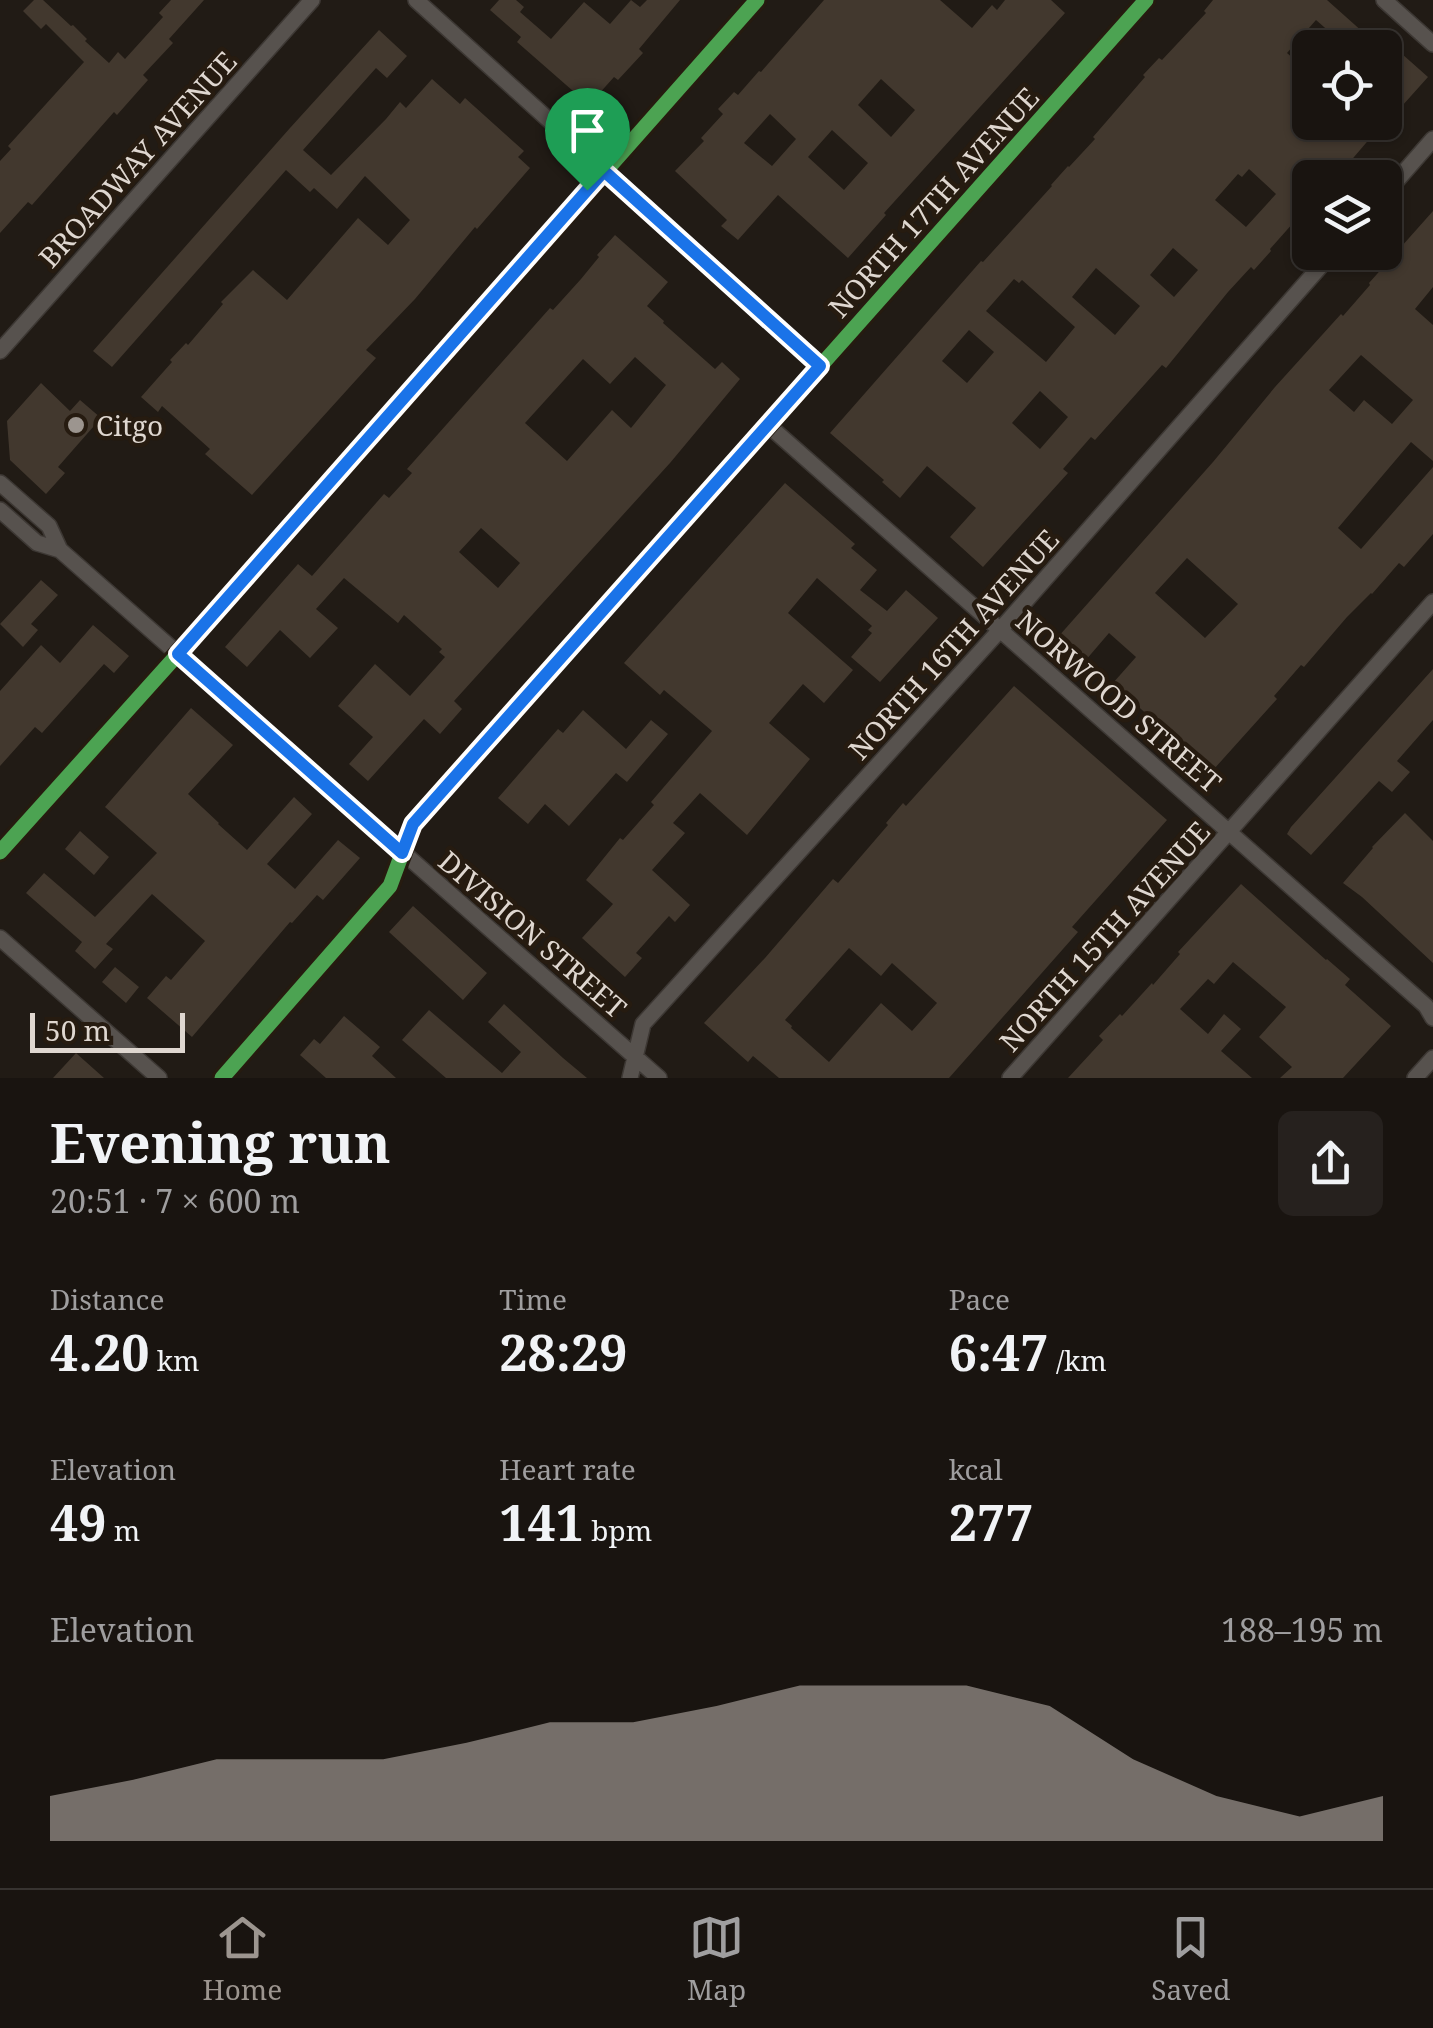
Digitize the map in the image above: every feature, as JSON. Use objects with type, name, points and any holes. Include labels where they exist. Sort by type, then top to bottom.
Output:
[{"type":"street","name":"BROADWAY AVENUE","points":[[0,351],[312,0]]},
{"type":"street","points":[[416,0],[820,366]]},
{"type":"street","points":[[0,852],[757,0]]},
{"type":"street","name":"NORTH 17TH AVENUE","points":[[222,1078],[390,886],[413,824],[1146,0]]},
{"type":"street","points":[[1384,0],[1433,44]]},
{"type":"street","points":[[1402,175],[1433,140]]},
{"type":"street","name":"NORTH 16TH AVENUE","points":[[630,1078],[643,1024],[1000,630],[1317,270]]},
{"type":"street","name":"NORWOOD STREET","points":[[768,424],[1426,1006],[1433,1018]]},
{"type":"street","name":"DIVISION STREET","points":[[0,483],[49,526],[60,550],[659,1078]]},
{"type":"street","name":"DIVISION STREET","points":[[0,510],[37,543],[60,550]]},
{"type":"street","name":"NORTH 15TH AVENUE","points":[[1010,1078],[1433,602]]},
{"type":"street","points":[[0,938],[159,1078]]},
{"type":"street","points":[[1415,1078],[1433,1058]]},
{"type":"building","points":[[34,0],[43,0],[73,25],[109,63],[118,52],[125,59],[163,17],[159,13],[171,0],[204,0],[169,39],[173,43],[143,75],[148,80],[117,115],[114,112],[32,205],[28,202],[0,233],[0,161],[11,149],[8,146],[84,62],[46,24],[41,29],[23,11]]},
{"type":"building","points":[[499,0],[516,0],[524,7],[520,12],[551,39],[584,2],[610,24],[631,0],[640,7],[647,0],[680,0],[639,49],[643,53],[589,105],[517,42],[521,37],[490,10]]},
{"type":"building","points":[[824,0],[940,0],[972,28],[992,5],[997,10],[1005,0],[1051,0],[1065,13],[848,258],[778,195],[738,240],[721,226],[727,220],[675,171],[723,114],[718,109],[761,72]],"holes":[[[881,79],[915,110],[891,137],[858,105]],[[770,114],[796,139],[772,166],[744,143]],[[832,130],[868,163],[844,190],[808,157]]]},
{"type":"building","points":[[1213,0],[1327,0],[1361,30],[1327,30],[1316,20],[1307,30],[1292,30],[1292,47],[1287,53],[1292,57],[1292,140],[1369,140],[1351,160],[1292,160],[1292,224],[1254,270],[1251,267],[1228,292],[1166,368],[1162,365],[1095,440],[1091,437],[1063,469],[1068,473],[983,567],[950,537],[976,508],[927,466],[900,498],[830,433],[1095,139],[1143,75],[1206,13]],"holes":[[[1249,169],[1276,194],[1246,227],[1215,200],[1238,174],[1242,177]],[[1173,248],[1198,270],[1174,297],[1150,275]],[[1096,268],[1140,306],[1115,335],[1072,297]],[[1014,279],[1019,283],[1022,280],[1075,327],[1046,362],[986,311]],[[969,330],[994,352],[967,383],[942,361]],[[1040,391],[1068,417],[1040,449],[1012,423]]]},
{"type":"building","points":[[379,30],[407,56],[387,78],[376,68],[303,150],[331,175],[400,102],[406,108],[432,79],[460,104],[465,98],[524,151],[518,157],[530,168],[366,350],[376,358],[252,495],[205,454],[210,449],[162,406],[158,412],[141,397],[253,270],[287,300],[358,218],[388,245],[410,220],[365,176],[337,209],[286,170],[112,367],[93,351]]},
{"type":"building","points":[[1402,54],[1428,77],[1402,106]]},
{"type":"building","points":[[1433,211],[1433,287],[1415,309],[1433,325],[1433,461],[1411,442],[1338,528],[1361,549],[1433,467],[1433,534],[1404,567],[1399,563],[1304,667],[1301,665],[1274,696],[1277,699],[1214,769],[1113,683],[1136,657],[1109,633],[1085,661],[1058,637],[1275,387],[1381,270],[1402,270],[1402,246]],"holes":[[[1361,355],[1413,400],[1392,424],[1364,400],[1354,412],[1329,390]],[[1187,558],[1238,604],[1205,638],[1155,593]]]},
{"type":"building","points":[[615,235],[668,282],[647,306],[715,369],[722,362],[740,379],[670,463],[454,701],[462,709],[440,734],[424,719],[368,781],[349,764],[373,737],[338,706],[375,664],[410,696],[445,657],[439,652],[442,649],[404,615],[398,623],[344,578],[316,609],[338,628],[310,658],[280,630],[247,667],[225,647],[298,564],[312,576],[384,494],[389,498],[412,473],[407,469],[550,308],[553,310],[581,279]],"holes":[[[635,357],[666,385],[631,428],[612,410],[567,461],[525,423],[583,359],[610,384]],[[481,528],[520,563],[498,588],[459,552]]]},
{"type":"building","points":[[41,383],[70,411],[80,400],[101,418],[58,467],[65,473],[46,494],[10,460],[7,421]]},
{"type":"building","points":[[785,483],[855,544],[851,548],[877,570],[860,590],[887,611],[906,590],[938,618],[880,682],[851,657],[872,633],[868,630],[872,626],[817,578],[788,613],[853,670],[824,703],[803,684],[769,723],[810,759],[747,835],[700,793],[673,823],[685,833],[652,870],[690,905],[675,922],[669,916],[636,953],[642,958],[625,977],[582,938],[613,904],[586,880],[620,838],[623,840],[654,805],[651,802],[712,731],[664,690],[660,695],[624,663]]},
{"type":"building","points":[[41,580],[58,595],[31,624],[38,630],[23,647],[0,624]]},
{"type":"building","points":[[93,625],[129,656],[114,673],[104,664],[42,733],[35,727],[0,766],[0,691],[41,645],[60,663]]},
{"type":"building","points":[[1433,669],[1433,720],[1397,761],[1410,772],[1392,792],[1379,781],[1311,855],[1287,834],[1291,827]]},
{"type":"building","points":[[1014,686],[1167,820],[1072,927],[1078,932],[949,1078],[779,1078],[753,1056],[748,1062],[704,1023],[833,879],[838,883],[903,803],[906,806]],"holes":[[[849,948],[881,976],[892,963],[937,1003],[912,1031],[881,1003],[829,1062],[785,1020]]]},
{"type":"building","points":[[191,708],[233,745],[188,794],[247,850],[294,797],[312,814],[267,864],[295,889],[338,840],[360,858],[323,900],[317,895],[290,922],[192,1037],[147,998],[166,976],[171,980],[205,941],[152,894],[106,944],[113,949],[95,969],[75,951],[82,942],[26,893],[44,873],[95,917],[157,853],[105,807]]},
{"type":"building","points":[[583,710],[626,749],[651,720],[668,734],[627,782],[616,773],[569,826],[545,804],[528,824],[498,798],[558,729],[563,733]]},
{"type":"building","points":[[1405,813],[1433,841],[1433,963],[1343,883]]},
{"type":"building","points":[[80,831],[109,857],[94,875],[65,849]]},
{"type":"building","points":[[1241,884],[1350,979],[1345,985],[1391,1026],[1343,1078],[1280,1078],[1292,1067],[1259,1037],[1286,1007],[1233,962],[1214,984],[1208,979],[1180,1009],[1208,1034],[1224,1014],[1241,1029],[1221,1051],[1252,1078],[1068,1078],[1103,1040],[1099,1036],[1153,985]]},
{"type":"building","points":[[413,906],[487,973],[463,1000],[389,932]]},
{"type":"building","points":[[115,967],[139,987],[126,1003],[102,982]]},
{"type":"building","points":[[504,1004],[587,1078],[446,1078],[402,1040],[429,1010],[502,1073],[521,1052],[488,1022]]},
{"type":"building","points":[[344,1016],[380,1047],[372,1056],[396,1078],[326,1078],[300,1055],[314,1039],[320,1044]]},
{"type":"building","points":[[76,1053],[104,1078],[53,1078]]},
{"type":"cycle path","points":[[0,852],[757,0]]},
{"type":"cycle path","points":[[222,1078],[390,886],[413,824],[1146,0]]},
{"type":"place","name":"Citgo","points":[[76,425]]},
{"type":"route","points":[[604,171],[820,366],[413,824],[402,853],[178,654],[587,190],[604,171]]}]
